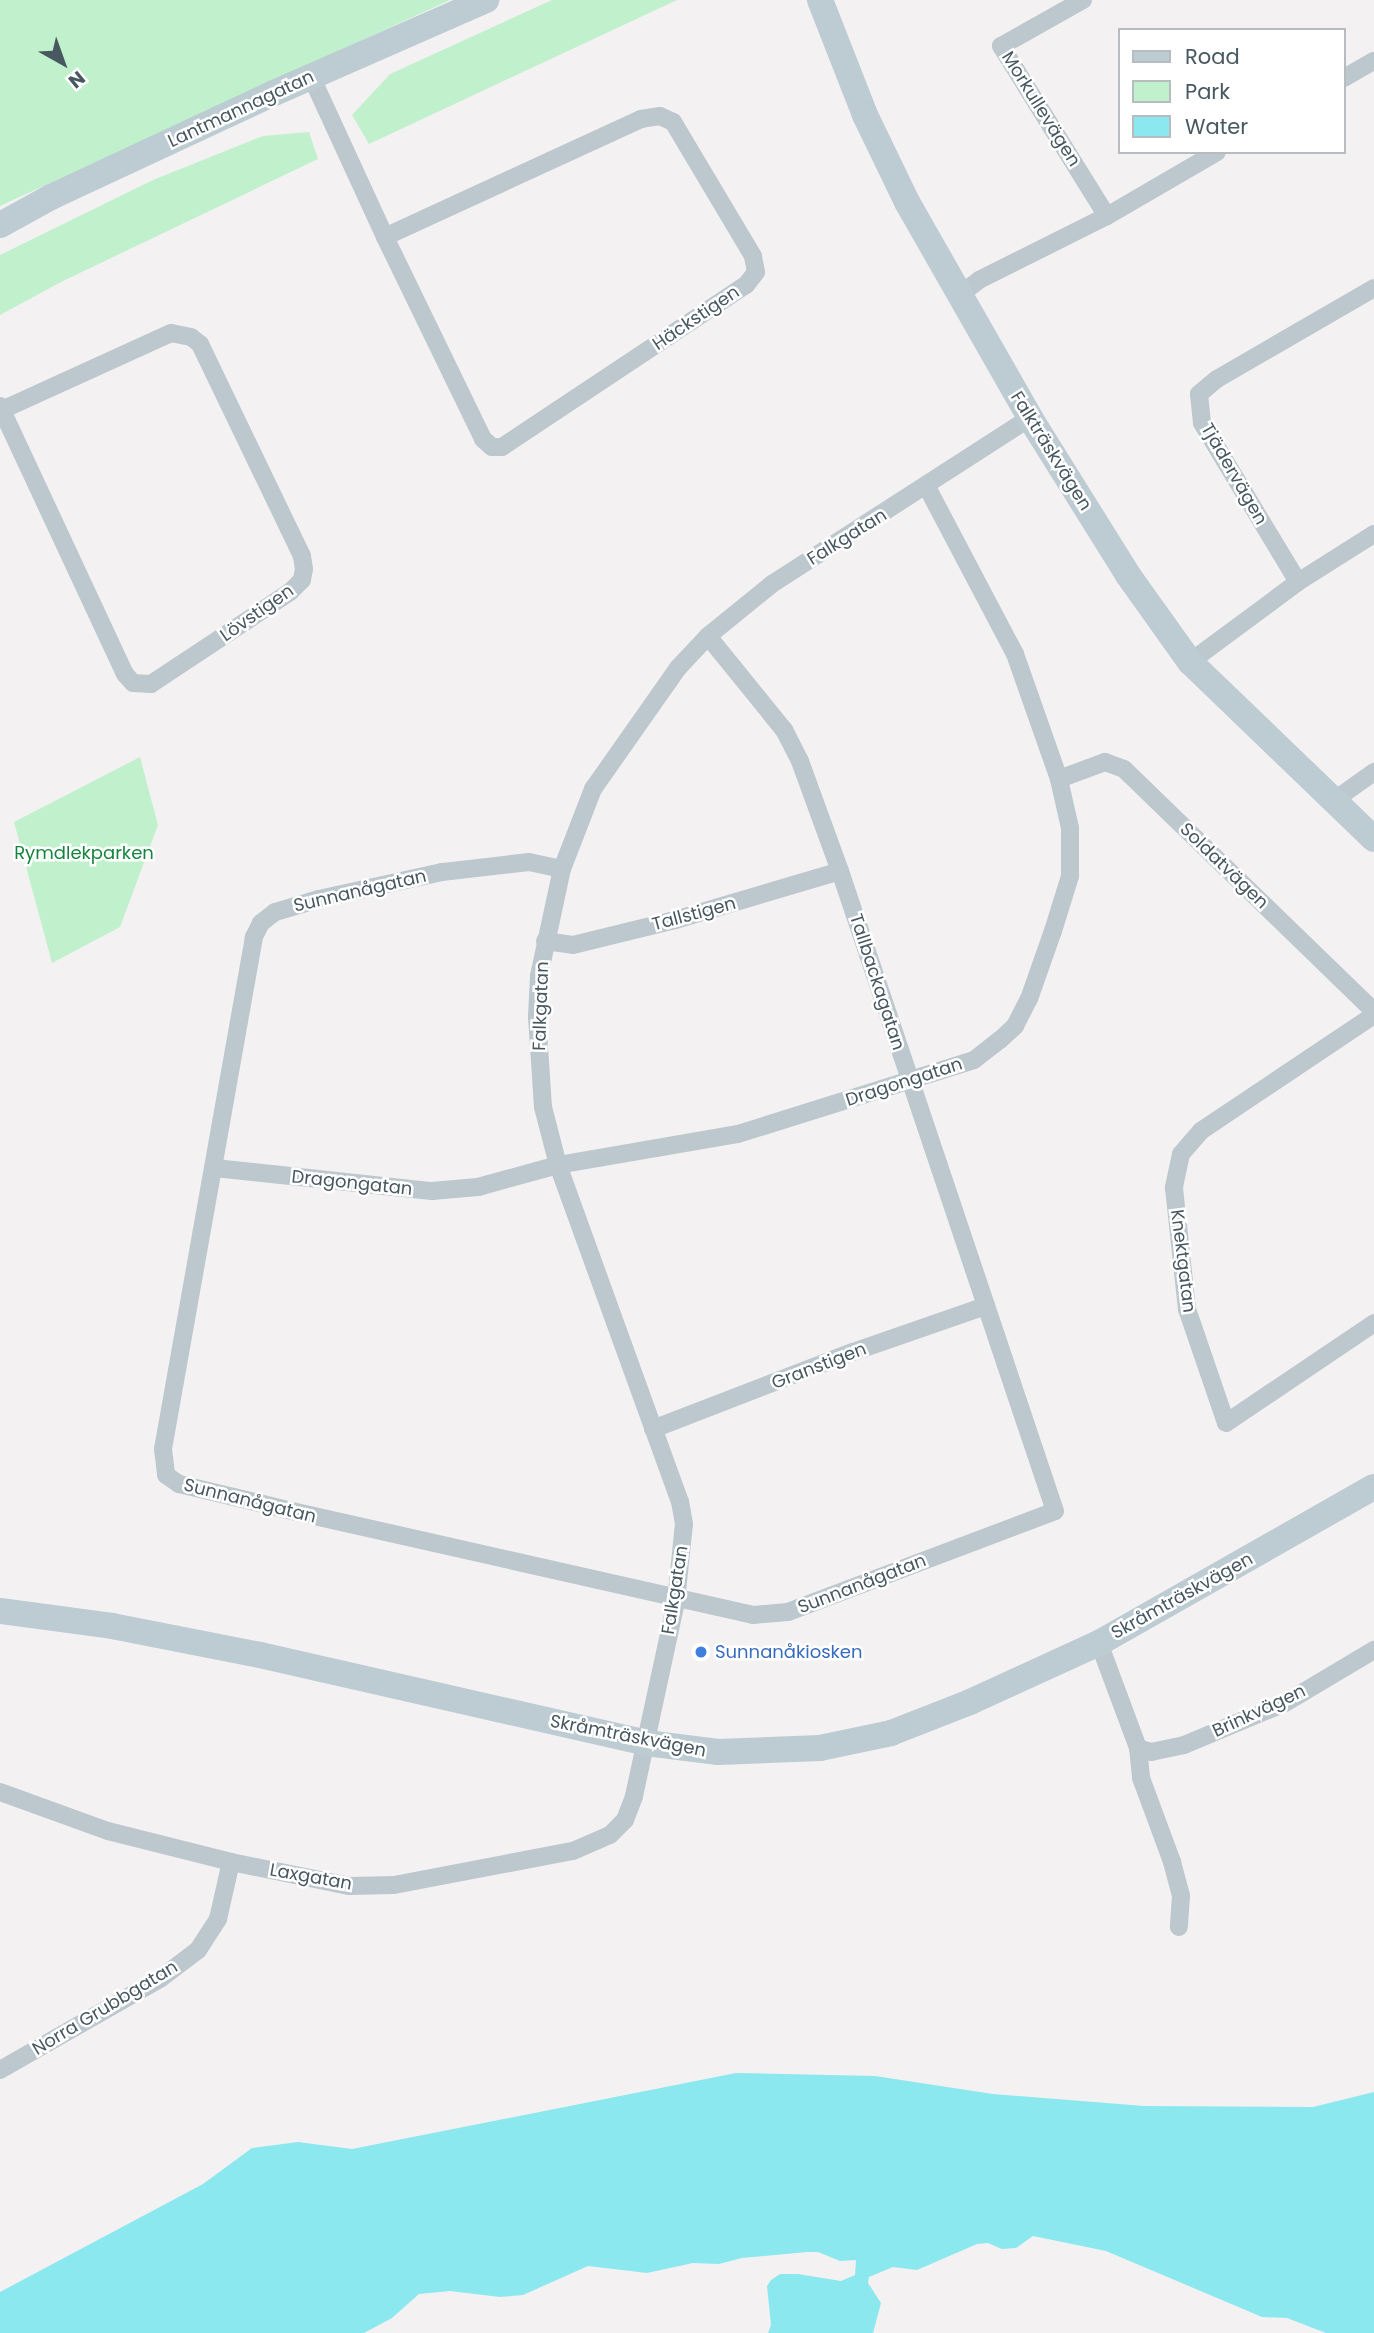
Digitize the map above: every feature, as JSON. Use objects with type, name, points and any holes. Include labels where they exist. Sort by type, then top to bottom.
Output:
[{"type":"street","name":"Lantmannagatan","points":[[0,225],[51,197],[311,76],[486,0]]},
{"type":"street","name":"Falkträskvägen","points":[[820,0],[864,116],[958,296],[1128,575],[1190,662],[1271,742],[1336,799],[1374,839]]},
{"type":"street","name":"Morkullevägen","points":[[1083,0],[1001,46],[1107,216]]},
{"type":"street","points":[[1346,77],[1374,61]]},
{"type":"street","name":"Häckstigen","points":[[311,76],[384,237],[483,439],[492,447],[502,447],[747,285],[756,272],[753,256],[673,122],[660,116],[641,119],[384,237]]},
{"type":"street","points":[[958,296],[979,280],[1107,216],[1214,154]]},
{"type":"street","name":"Tjädervägen","points":[[1298,582],[1202,423],[1199,394],[1217,379],[1374,288]]},
{"type":"street","name":"Lövstigen","points":[[171,333],[191,337],[200,344],[302,556],[302,580],[290,593],[151,684],[133,683],[125,674],[1,408],[171,333]]},
{"type":"street","name":"Falkgatan","points":[[646,1743],[676,1601],[684,1524],[680,1502],[558,1165],[543,1107],[539,1065],[539,976],[562,869],[593,789],[678,668],[708,636],[772,584],[927,487],[1030,418]]},
{"type":"street","name":"Dragongatan","points":[[215,1167],[432,1191],[478,1186],[558,1165],[738,1134],[974,1059],[1014,1026],[1029,999],[1070,876],[1070,828],[1059,779],[1015,654],[927,487]]},
{"type":"street","points":[[1190,662],[1298,582],[1374,534]]},
{"type":"street","name":"Tallbackagatan","points":[[708,636],[784,730],[800,761],[840,871],[1055,1511]]},
{"type":"street","name":"Soldatvägen","points":[[1059,779],[1105,762],[1124,769],[1374,1013]]},
{"type":"street","points":[[1336,799],[1374,772]]},
{"type":"street","name":"Sunnanågatan","points":[[562,869],[529,862],[442,872],[319,899],[275,912],[261,923],[254,937],[163,1449],[166,1475],[179,1484],[676,1601],[752,1615],[788,1612],[1055,1511]]},
{"type":"street","name":"Tallstigen","points":[[545,941],[573,945],[675,920],[840,871]]},
{"type":"street","name":"Knektgatan","points":[[1374,1013],[1201,1131],[1181,1154],[1174,1188],[1187,1309],[1226,1423],[1374,1323]]},
{"type":"street","name":"Granstigen","points":[[653,1429],[853,1352],[986,1306]]},
{"type":"street","name":"Skråmträskvägen","points":[[0,1611],[112,1626],[246,1653],[646,1743],[718,1752],[820,1748],[891,1733],[970,1702],[1099,1643],[1374,1487]]},
{"type":"street","points":[[1099,1643],[1138,1748],[1141,1778],[1172,1861],[1181,1896],[1179,1927]]},
{"type":"street","name":"Brinkvägen","points":[[1138,1748],[1151,1752],[1185,1745],[1285,1703],[1374,1650]]},
{"type":"street","name":"Laxgatan","points":[[0,1792],[108,1831],[231,1862],[349,1886],[394,1885],[573,1851],[610,1835],[625,1820],[634,1796],[646,1743]]},
{"type":"street","name":"Norra Grubbgatan","points":[[0,2070],[161,1978],[198,1950],[218,1919],[231,1862]]},
{"type":"green space","points":[[0,0],[450,0],[0,206]]},
{"type":"green space","points":[[552,0],[677,0],[369,144],[352,115],[390,74]]},
{"type":"green space","points":[[309,132],[318,159],[63,281],[0,315],[0,255],[153,180],[263,136]]},
{"type":"green space","name":"Rymdlekparken","points":[[140,757],[158,825],[120,927],[52,963],[14,822]]},
{"type":"water","points":[[736,2073],[875,2076],[993,2094],[1144,2106],[1313,2107],[1374,2092],[1374,2333],[1326,2333],[1287,2318],[1262,2317],[1106,2251],[1033,2236],[1016,2248],[1002,2249],[988,2243],[977,2244],[917,2270],[893,2267],[869,2277],[868,2283],[881,2303],[873,2333],[768,2333],[771,2325],[767,2286],[780,2274],[841,2281],[855,2275],[856,2260],[840,2261],[818,2252],[807,2252],[742,2258],[719,2264],[693,2263],[647,2273],[588,2266],[523,2295],[500,2297],[450,2291],[419,2294],[392,2318],[364,2333],[0,2333],[0,2292],[203,2184],[252,2148],[298,2142],[352,2149]]},
{"type":"place","name":"Sunnanåkiosken","points":[[701,1652]]}]
